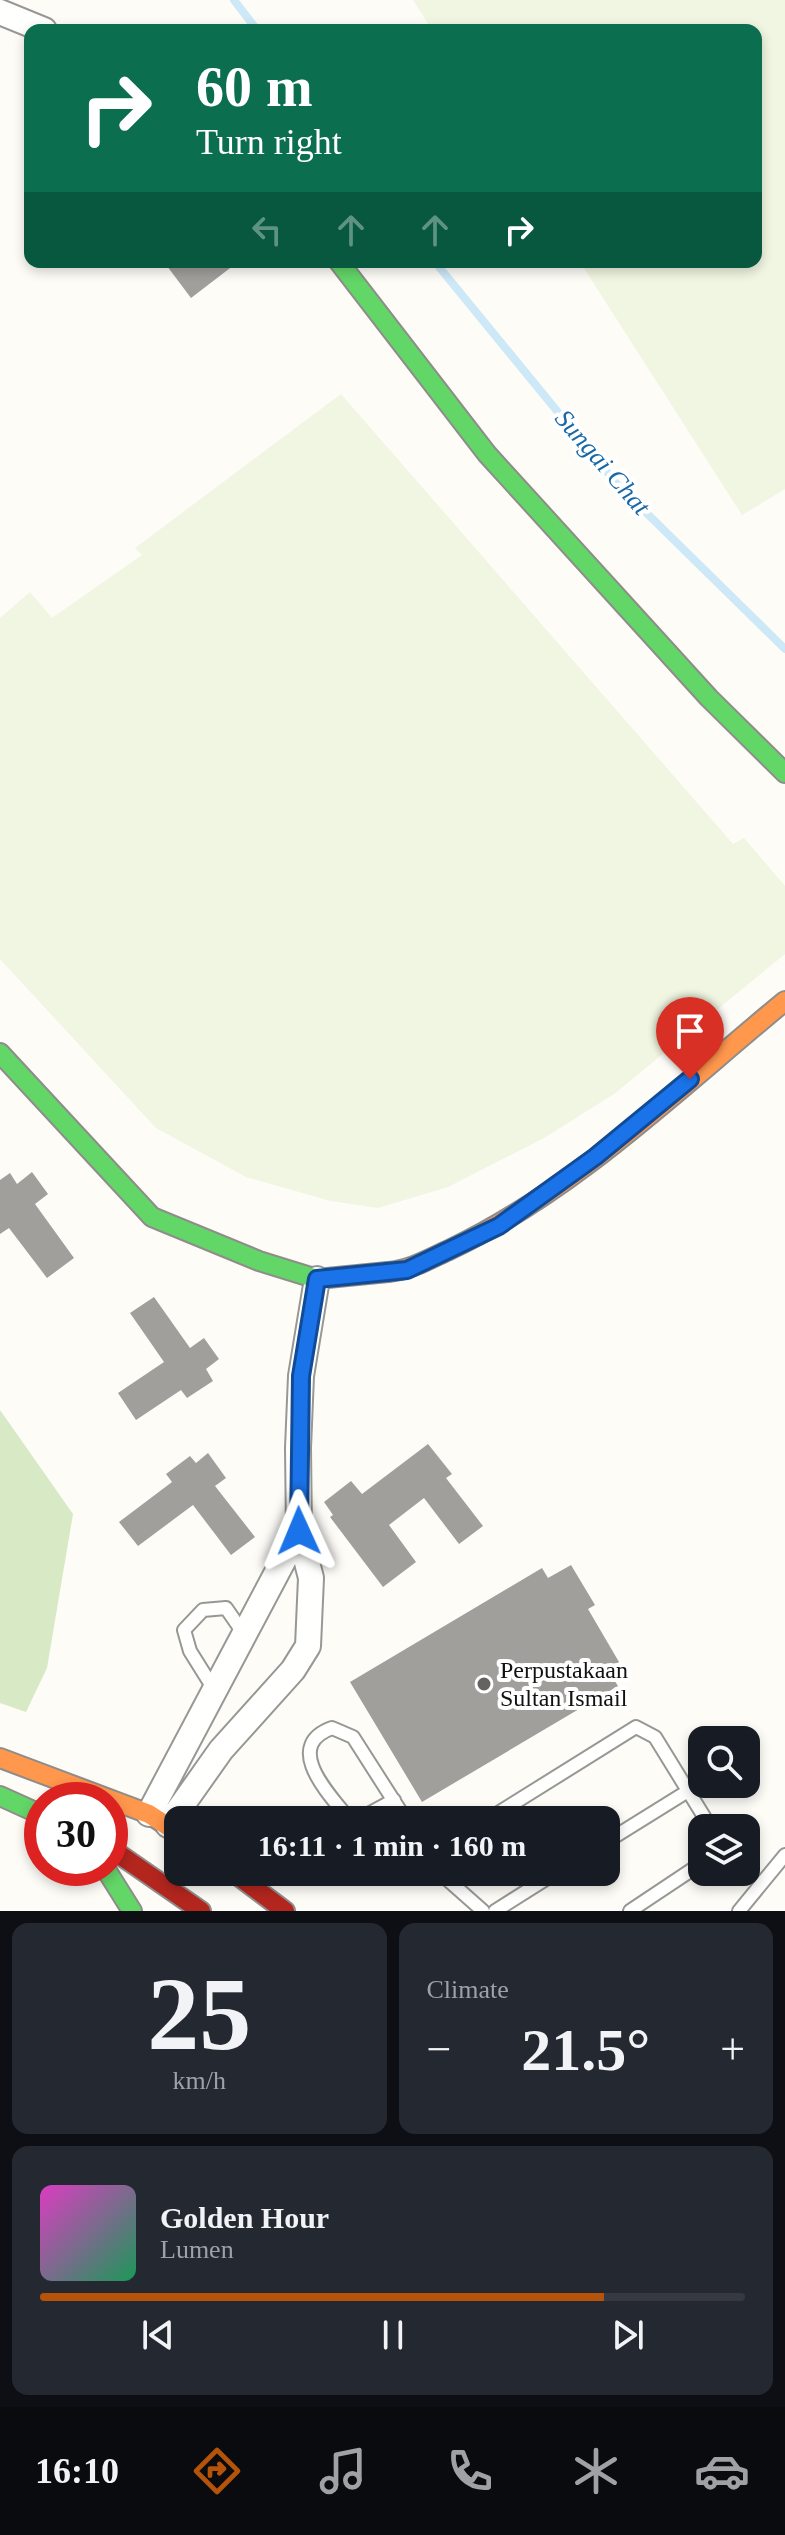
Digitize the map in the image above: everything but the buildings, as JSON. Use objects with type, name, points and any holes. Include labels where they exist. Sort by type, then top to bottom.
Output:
[{"type":"street","points":[[0,12],[29,24]]},
{"type":"street","points":[[344,268],[487,454],[709,698],[785,773]]},
{"type":"street","points":[[0,1053],[152,1217],[259,1261],[317,1279],[407,1270],[499,1226],[595,1157],[785,1001]]},
{"type":"street","points":[[179,1806],[221,1750],[293,1670],[308,1646],[311,1578],[299,1531],[301,1376],[317,1279]]},
{"type":"street","points":[[172,1806],[215,1691],[299,1531]]},
{"type":"street","points":[[0,1758],[164,1824]]},
{"type":"street","points":[[0,1796],[24,1807]]},
{"type":"street","points":[[128,1853],[147,1858],[164,1882]]},
{"type":"street","points":[[116,1886],[132,1911]]},
{"type":"street","points":[[165,1886],[168,1911]]},
{"type":"street","points":[[169,1886],[201,1911]]},
{"type":"street","points":[[231,1901],[236,1886]]},
{"type":"street","points":[[249,1886],[275,1908]]},
{"type":"lane","points":[[215,1691],[190,1651],[184,1630],[203,1610],[226,1608],[244,1634]]},
{"type":"lane","points":[[509,1806],[636,1727],[655,1737],[688,1791],[620,1833]]},
{"type":"lane","points":[[394,1800],[361,1818],[345,1814],[311,1763],[308,1747],[312,1739],[332,1728],[347,1732],[394,1800],[398,1806]]},
{"type":"lane","points":[[739,1911],[785,1855]]},
{"type":"lane","points":[[630,1911],[688,1872]]},
{"type":"lane","points":[[455,1886],[483,1911]]},
{"type":"lane","points":[[495,1911],[535,1886]]},
{"type":"green space","points":[[413,0],[785,0],[785,489],[742,515],[584,268],[762,268],[762,24],[428,24]]},
{"type":"green space","points":[[341,394],[733,844],[744,838],[785,886],[785,954],[614,1094],[544,1138],[448,1187],[378,1208],[331,1201],[246,1177],[156,1128],[0,959],[0,618],[30,592],[52,618],[142,555],[135,548]]},
{"type":"green space","points":[[0,1410],[73,1514],[47,1668],[26,1712],[0,1703]]},
{"type":"waterway","name":"Sungai Chat","points":[[234,0],[252,24]]},
{"type":"waterway","name":"Sungai Chat","points":[[440,268],[616,483],[785,649]]},
{"type":"traffic: fast","points":[[344,268],[487,454],[709,698],[785,773]]},
{"type":"traffic: fast","points":[[0,1053],[152,1217],[259,1261],[317,1279],[388,1272]]},
{"type":"traffic: fast","points":[[0,1796],[24,1807]]},
{"type":"traffic: fast","points":[[116,1886],[132,1911]]},
{"type":"traffic: slow","points":[[388,1272],[412,1266],[451,1249],[541,1198],[625,1136],[785,1001]]},
{"type":"traffic: slow","points":[[0,1758],[149,1814],[164,1824]]},
{"type":"traffic: jam","points":[[128,1860],[201,1911]]},
{"type":"traffic: jam","points":[[252,1886],[285,1911]]},
{"type":"place","name":"Perpustakaan Sultan Ismail","points":[[484,1684]]},
{"type":"route","points":[[299,1531],[301,1376],[317,1279],[407,1270],[499,1226],[595,1157],[690,1079]]}]
